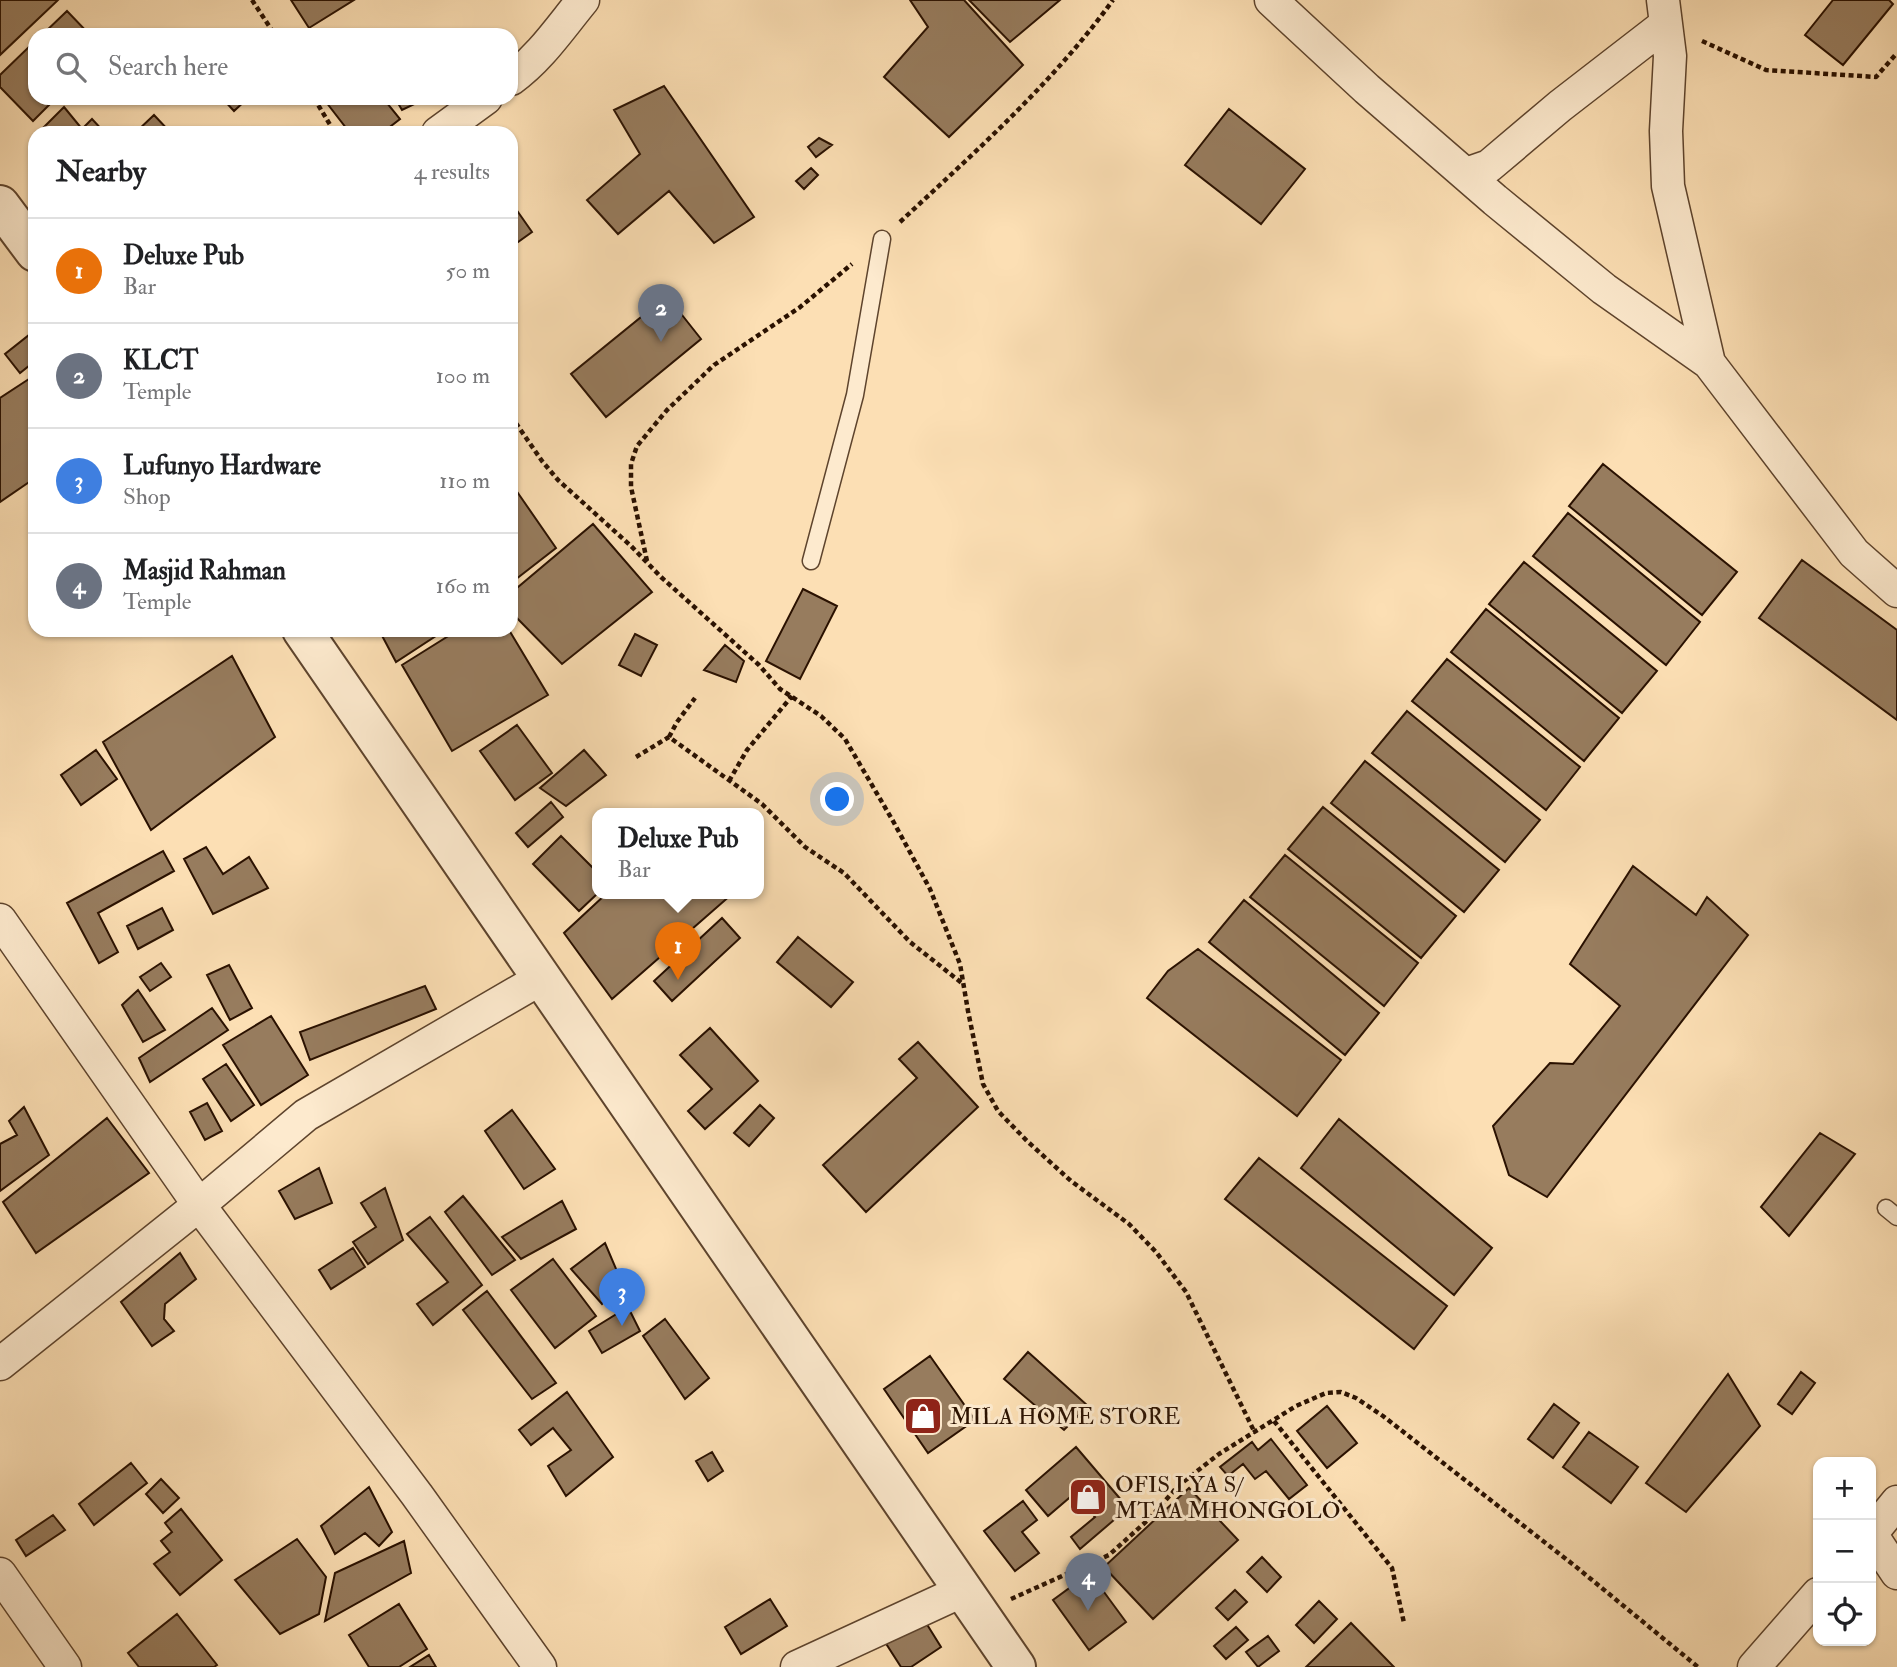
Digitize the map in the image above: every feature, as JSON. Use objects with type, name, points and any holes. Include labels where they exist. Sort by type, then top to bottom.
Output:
[{"type":"street","points":[[1271,0],[1367,89],[1604,289],[1709,363],[1854,553],[1897,591]]},
{"type":"street","points":[[518,74],[548,45],[571,7]]},
{"type":"street","points":[[1466,174],[1489,166],[1665,12]]},
{"type":"street","points":[[1665,12],[1670,57],[1666,131],[1668,186],[1709,363]]},
{"type":"street","points":[[448,126],[476,105]]},
{"type":"street","points":[[0,205],[28,243]]},
{"type":"street","points":[[307,637],[1017,1667]]},
{"type":"street","points":[[0,920],[199,1205],[417,1494],[540,1667]]},
{"type":"street","points":[[0,1364],[199,1205],[306,1115],[542,978]]},
{"type":"street","points":[[1876,1528],[1897,1502]]},
{"type":"street","points":[[1876,1542],[1897,1573]]},
{"type":"street","points":[[0,1574],[65,1667]]},
{"type":"street","points":[[797,1667],[970,1600]]},
{"type":"street","points":[[1754,1667],[1813,1600]]},
{"type":"lane","points":[[811,561],[855,396],[882,239]]},
{"type":"path","points":[[252,0],[270,28]]},
{"type":"path","points":[[647,562],[631,486],[631,464],[637,446],[667,410],[714,365],[799,308],[882,239],[998,131],[1051,76],[1113,0]]},
{"type":"path","points":[[1665,12],[1766,70],[1876,77],[1897,53]]},
{"type":"path","points":[[318,105],[331,126]]},
{"type":"path","points":[[518,426],[558,480],[759,665],[780,689],[821,716],[845,739],[930,889],[961,964],[984,1084],[998,1111],[1071,1181],[1129,1224],[1156,1252],[1186,1292],[1255,1433]]},
{"type":"path","points":[[729,780],[747,750],[792,696]]},
{"type":"path","points":[[636,757],[669,737],[695,698]]},
{"type":"path","points":[[669,737],[762,804],[805,847],[844,873],[910,942],[964,984]]},
{"type":"path","points":[[970,1600],[1018,1597],[1109,1555],[1149,1519],[1178,1486],[1219,1454],[1296,1406],[1326,1394],[1341,1392],[1356,1398],[1383,1416],[1575,1566],[1698,1667]]},
{"type":"path","points":[[1274,1421],[1392,1568],[1404,1623]]},
{"type":"building","points":[[0,0],[58,0],[28,28],[0,55]]},
{"type":"building","points":[[291,0],[354,0],[309,28]]},
{"type":"building","points":[[910,0],[964,0],[1023,65],[949,137],[884,77],[928,27]]},
{"type":"building","points":[[969,0],[1060,0],[1010,42]]},
{"type":"building","points":[[1833,0],[1889,0],[1893,4],[1843,65],[1805,35]]},
{"type":"building","points":[[67,11],[83,28],[49,28]]},
{"type":"building","points":[[28,48],[28,105],[49,105],[33,121],[0,87],[0,75]]},
{"type":"building","points":[[664,86],[754,217],[714,243],[669,191],[618,234],[587,200],[640,154],[614,110]]},
{"type":"building","points":[[228,105],[240,105],[234,111]]},
{"type":"building","points":[[328,105],[389,105],[400,119],[391,126],[345,126]]},
{"type":"building","points":[[399,105],[412,105],[402,110]]},
{"type":"building","points":[[64,107],[80,126],[45,126]]},
{"type":"building","points":[[1229,109],[1305,169],[1261,224],[1185,165]]},
{"type":"building","points":[[154,115],[164,126],[142,126]]},
{"type":"building","points":[[92,119],[98,126],[85,126]]},
{"type":"building","points":[[819,138],[832,145],[816,157],[808,147]]},
{"type":"building","points":[[811,168],[818,175],[804,189],[796,181]]},
{"type":"building","points":[[518,212],[532,232],[518,242]]},
{"type":"building","points":[[667,296],[701,339],[606,417],[571,374]]},
{"type":"building","points":[[28,336],[28,367],[20,373],[5,354]]},
{"type":"building","points":[[28,380],[28,483],[0,502],[0,398]]},
{"type":"building","points":[[1603,464],[1737,572],[1702,615],[1569,506]]},
{"type":"building","points":[[518,493],[556,548],[518,578]]},
{"type":"building","points":[[1568,513],[1700,622],[1666,665],[1533,556]]},
{"type":"building","points":[[593,524],[652,592],[562,664],[518,619],[518,587]]},
{"type":"building","points":[[1802,560],[1897,630],[1897,720],[1759,618]]},
{"type":"building","points":[[1524,562],[1657,671],[1622,713],[1489,604]]},
{"type":"building","points":[[803,589],[837,606],[800,679],[766,661]]},
{"type":"building","points":[[1486,609],[1619,718],[1584,761],[1451,652]]},
{"type":"building","points":[[635,634],[657,645],[641,676],[619,665]]},
{"type":"building","points":[[383,637],[434,637],[396,662]]},
{"type":"building","points":[[447,637],[513,637],[548,695],[452,751],[402,665]]},
{"type":"building","points":[[725,645],[744,661],[736,682],[704,670]]},
{"type":"building","points":[[232,656],[275,737],[151,830],[103,742]]},
{"type":"building","points":[[1447,659],[1580,767],[1546,810],[1412,701]]},
{"type":"building","points":[[1407,711],[1540,820],[1505,862],[1372,753]]},
{"type":"building","points":[[517,725],[552,773],[515,800],[480,751]]},
{"type":"building","points":[[96,750],[117,779],[81,805],[61,775]]},
{"type":"building","points":[[584,750],[606,775],[566,806],[540,788]]},
{"type":"building","points":[[1365,761],[1499,870],[1464,912],[1331,803]]},
{"type":"building","points":[[551,802],[563,817],[528,847],[516,833]]},
{"type":"building","points":[[1323,807],[1456,916],[1421,958],[1288,849]]},
{"type":"building","points":[[561,836],[592,867],[592,899],[579,911],[533,864]]},
{"type":"building","points":[[206,847],[223,874],[249,857],[268,888],[213,914],[184,859]]},
{"type":"building","points":[[163,851],[174,871],[98,913],[118,952],[99,963],[67,903]]},
{"type":"building","points":[[1285,855],[1418,963],[1384,1006],[1250,897]]},
{"type":"building","points":[[1633,866],[1696,915],[1707,897],[1748,935],[1547,1197],[1509,1175],[1493,1126],[1550,1063],[1573,1064],[1620,1006],[1570,964]]},
{"type":"building","points":[[601,899],[726,899],[612,999],[564,933]]},
{"type":"building","points":[[1244,900],[1379,1013],[1345,1055],[1209,942]]},
{"type":"building","points":[[162,908],[173,930],[138,949],[127,926]]},
{"type":"building","points":[[722,918],[740,938],[672,1001],[654,981]]},
{"type":"building","points":[[798,937],[853,982],[831,1007],[777,962]]},
{"type":"building","points":[[1198,949],[1341,1060],[1297,1116],[1147,998],[1168,971]]},
{"type":"building","points":[[161,963],[171,977],[150,991],[140,977]]},
{"type":"building","points":[[229,965],[252,1008],[230,1020],[207,975]]},
{"type":"building","points":[[425,986],[436,1009],[310,1060],[300,1032]]},
{"type":"building","points":[[138,990],[165,1030],[143,1042],[122,1005]]},
{"type":"building","points":[[212,1008],[228,1030],[150,1082],[139,1058]]},
{"type":"building","points":[[271,1016],[308,1075],[261,1105],[223,1045]]},
{"type":"building","points":[[710,1028],[758,1081],[705,1129],[688,1111],[712,1089],[680,1055]]},
{"type":"building","points":[[918,1042],[978,1107],[866,1212],[823,1165],[917,1078],[899,1059]]},
{"type":"building","points":[[226,1064],[254,1105],[231,1121],[203,1079]]},
{"type":"building","points":[[207,1103],[222,1131],[205,1140],[190,1112]]},
{"type":"building","points":[[760,1105],[774,1118],[749,1146],[734,1133]]},
{"type":"building","points":[[24,1107],[49,1155],[0,1191],[0,1144],[17,1135],[9,1121]]},
{"type":"building","points":[[512,1110],[555,1169],[524,1189],[485,1131]]},
{"type":"building","points":[[107,1118],[149,1173],[36,1253],[3,1202]]},
{"type":"building","points":[[1339,1119],[1492,1248],[1454,1295],[1301,1168]]},
{"type":"building","points":[[1820,1133],[1855,1154],[1789,1236],[1761,1207]]},
{"type":"building","points":[[1259,1158],[1447,1306],[1414,1349],[1225,1199]]},
{"type":"building","points":[[319,1168],[332,1203],[295,1219],[279,1191]]},
{"type":"building","points":[[385,1188],[403,1240],[368,1264],[353,1242],[376,1227],[361,1203]]},
{"type":"building","points":[[463,1196],[515,1260],[492,1275],[445,1212]]},
{"type":"building","points":[[562,1201],[576,1229],[521,1259],[502,1237]]},
{"type":"building","points":[[430,1217],[482,1285],[433,1325],[417,1304],[448,1282],[407,1234]]},
{"type":"building","points":[[605,1243],[622,1283],[602,1304],[571,1269]]},
{"type":"building","points":[[353,1248],[365,1267],[331,1289],[319,1270]]},
{"type":"building","points":[[180,1253],[196,1279],[165,1304],[164,1319],[174,1331],[152,1346],[121,1302]]},
{"type":"building","points":[[553,1259],[596,1316],[555,1348],[511,1290]]},
{"type":"building","points":[[487,1291],[556,1383],[532,1399],[463,1310]]},
{"type":"building","points":[[628,1307],[640,1331],[602,1353],[589,1331]]},
{"type":"building","points":[[665,1319],[709,1378],[685,1399],[643,1336]]},
{"type":"building","points":[[1028,1352],[1088,1406],[1064,1430],[1004,1379]]},
{"type":"building","points":[[930,1356],[975,1420],[928,1453],[884,1389]]},
{"type":"building","points":[[1801,1372],[1815,1383],[1792,1414],[1778,1404]]},
{"type":"building","points":[[1728,1374],[1760,1426],[1686,1512],[1646,1483]]},
{"type":"building","points":[[567,1392],[613,1457],[566,1496],[548,1466],[571,1450],[553,1428],[531,1445],[519,1430]]},
{"type":"building","points":[[1554,1404],[1579,1423],[1553,1458],[1528,1439]]},
{"type":"building","points":[[1327,1406],[1357,1443],[1327,1468],[1297,1431]]},
{"type":"building","points":[[1589,1432],[1638,1467],[1611,1503],[1563,1467]]},
{"type":"building","points":[[1271,1439],[1307,1485],[1289,1499],[1266,1471],[1255,1479],[1243,1464],[1228,1476],[1220,1467],[1252,1442],[1258,1450]]},
{"type":"building","points":[[1076,1447],[1128,1508],[1080,1549],[1071,1537],[1095,1517],[1075,1493],[1048,1516],[1026,1490]]},
{"type":"building","points":[[712,1452],[723,1471],[708,1481],[696,1461]]},
{"type":"building","points":[[131,1463],[147,1483],[94,1525],[79,1504]]},
{"type":"building","points":[[161,1479],[179,1498],[163,1513],[146,1494]]},
{"type":"building","points":[[369,1487],[392,1532],[379,1546],[365,1533],[335,1554],[321,1526]]},
{"type":"building","points":[[1189,1488],[1238,1540],[1153,1619],[1104,1567]]},
{"type":"building","points":[[1023,1501],[1037,1520],[1022,1532],[1039,1553],[1015,1571],[984,1531]]},
{"type":"building","points":[[181,1509],[222,1560],[180,1595],[154,1564],[170,1552],[161,1541],[172,1532],[165,1523]]},
{"type":"building","points":[[53,1515],[65,1530],[26,1556],[16,1540]]},
{"type":"building","points":[[297,1539],[326,1577],[319,1614],[280,1634],[235,1580]]},
{"type":"building","points":[[404,1541],[411,1573],[325,1621],[335,1573]]},
{"type":"building","points":[[1262,1557],[1281,1577],[1267,1592],[1247,1572]]},
{"type":"building","points":[[1090,1573],[1126,1622],[1089,1650],[1053,1600]]},
{"type":"building","points":[[1235,1590],[1247,1602],[1228,1620],[1216,1608]]},
{"type":"building","points":[[770,1599],[787,1626],[741,1654],[725,1627]]},
{"type":"building","points":[[1319,1601],[1337,1619],[1314,1643],[1296,1625]]},
{"type":"building","points":[[399,1604],[427,1649],[399,1667],[369,1667],[349,1635]]},
{"type":"building","points":[[177,1614],[217,1665],[139,1667],[128,1653]]},
{"type":"building","points":[[923,1618],[941,1647],[911,1667],[901,1667],[885,1642]]},
{"type":"building","points":[[1351,1623],[1394,1667],[1306,1667]]},
{"type":"building","points":[[1236,1627],[1248,1640],[1226,1659],[1214,1646]]},
{"type":"building","points":[[1268,1636],[1279,1651],[1258,1667],[1246,1652]]},
{"type":"building","points":[[429,1655],[436,1667],[410,1667]]},
{"type":"place","name":"KLCT","points":[[661,342]]},
{"type":"place","name":"Deluxe Pub","points":[[678,980]]},
{"type":"place","name":"Lufunyo Hardware","points":[[622,1326]]},
{"type":"place","name":"MILA HOME STORE","points":[[923,1416]]},
{"type":"place","name":"OFIS I YA S/ MTAA MHONGOLO","points":[[1088,1497]]},
{"type":"place","name":"Masjid Rahman","points":[[1088,1611]]}]
